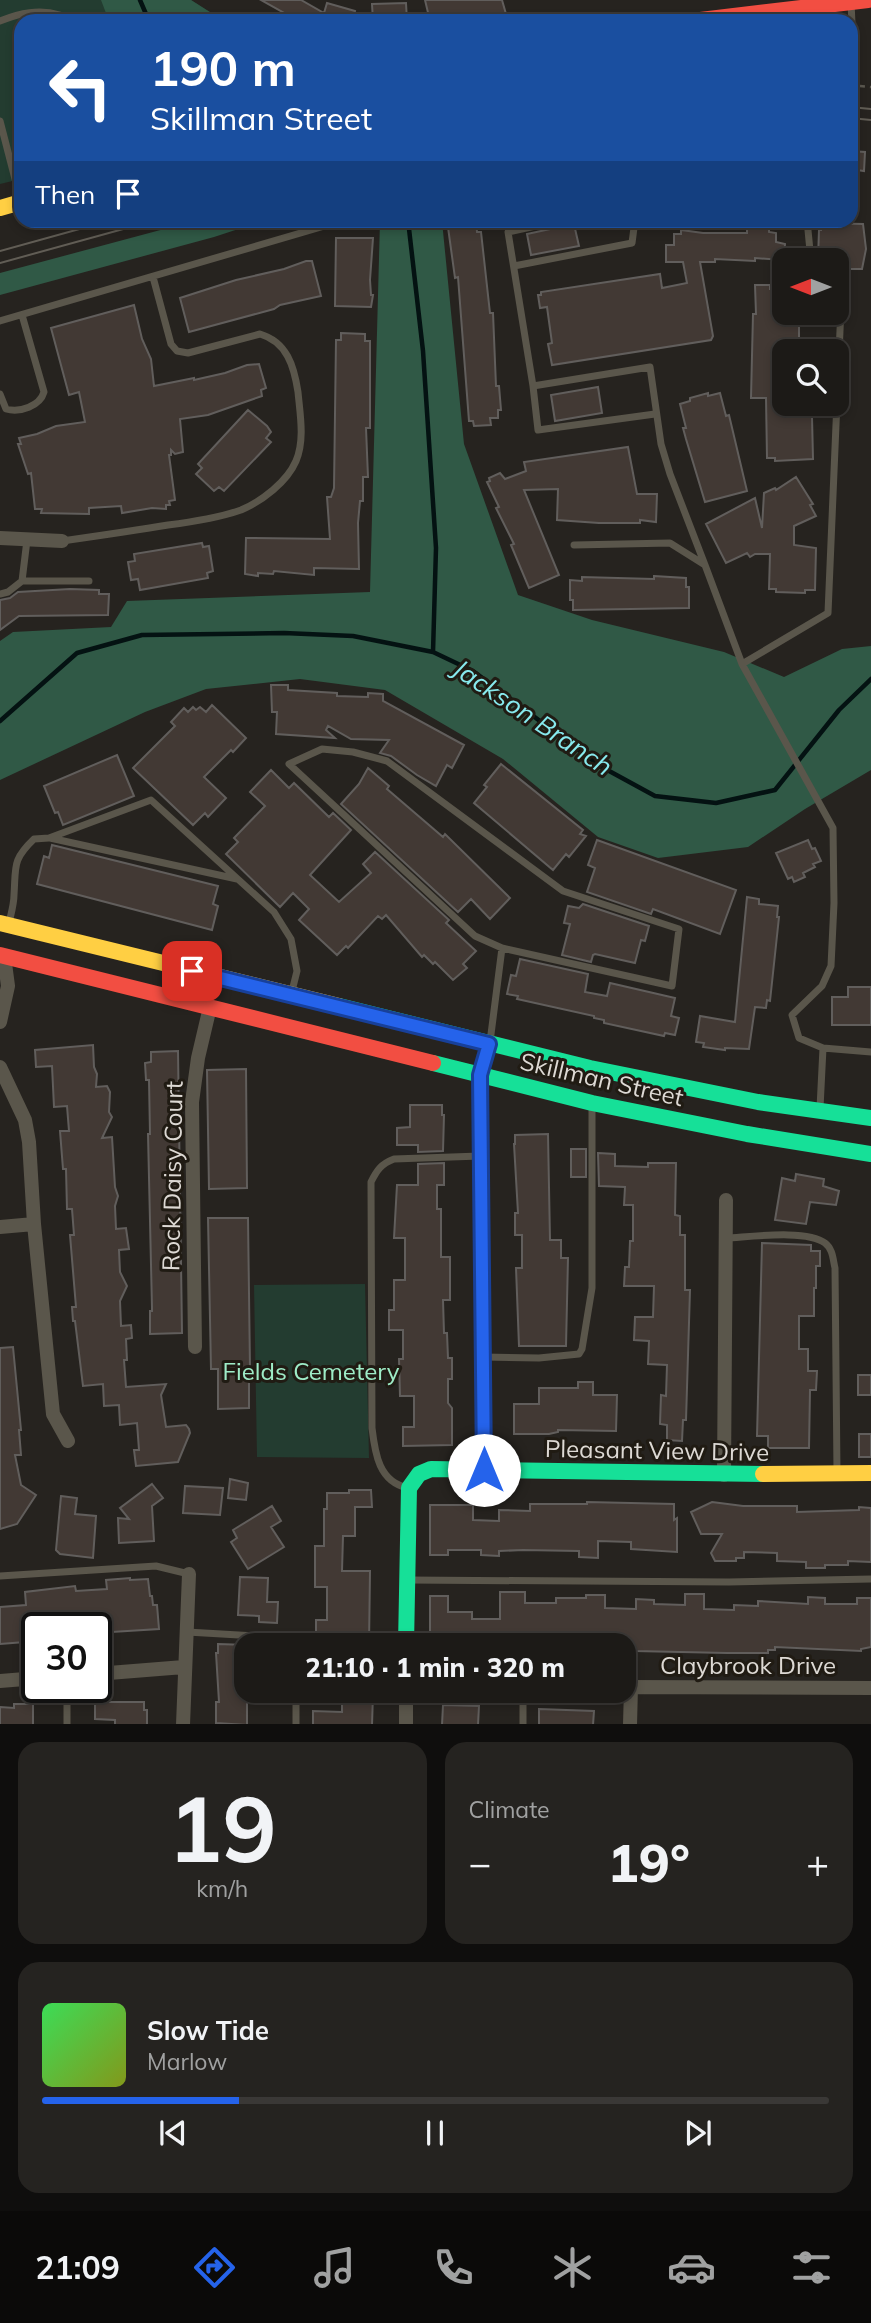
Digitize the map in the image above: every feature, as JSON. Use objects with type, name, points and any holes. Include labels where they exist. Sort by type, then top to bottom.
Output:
[{"type":"main road","points":[[741,14],[812,2],[868,0]]},
{"type":"main road","points":[[1,958],[4,924]]},
{"type":"main road","name":"Skillman Street","points":[[4,924],[590,1068],[815,1129],[871,1154]]},
{"type":"main road","name":"Skillman Street","points":[[1,958],[592,1102],[815,1129],[871,1118]]},
{"type":"main road","name":"Pleasant View Drive","points":[[409,1488],[419,1474],[431,1469],[724,1475],[871,1473]]},
{"type":"main road","points":[[406,1633],[409,1488]]},
{"type":"street","points":[[0,538],[62,541]]},
{"type":"street","points":[[0,1022],[8,986],[1,958]]},
{"type":"street","name":"Rock Daisy Court","points":[[195,1347],[192,1102],[198,1058],[210,1007]]},
{"type":"street","points":[[484,1470],[480,1075],[489,1044]]},
{"type":"street","points":[[0,1067],[25,1120],[53,1414],[68,1441]]},
{"type":"street","points":[[724,1475],[726,1200]]},
{"type":"street","points":[[0,1227],[34,1224]]},
{"type":"street","points":[[183,1724],[189,1574]]},
{"type":"street","points":[[112,1673],[184,1667]]},
{"type":"street","points":[[0,1681],[21,1679]]},
{"type":"street","name":"Claybrook Drive","points":[[636,1687],[871,1688]]},
{"type":"street","points":[[406,1703],[406,1724]]},
{"type":"street","points":[[629,1703],[630,1724]]},
{"type":"lane","points":[[24,14],[47,11],[57,14]]},
{"type":"lane","points":[[0,121],[14,175]]},
{"type":"lane","points":[[0,321],[318,228]]},
{"type":"lane","points":[[526,228],[508,232],[538,430],[655,414]]},
{"type":"lane","points":[[514,266],[632,243],[634,228]]},
{"type":"lane","points":[[808,228],[810,248]]},
{"type":"lane","points":[[62,541],[200,520],[243,509],[279,486],[296,461],[301,439],[300,416],[295,372],[286,351],[271,338],[260,334],[188,353],[177,351],[171,344],[153,277]]},
{"type":"lane","points":[[0,394],[6,409],[13,411],[37,404],[44,392],[22,315]]},
{"type":"lane","points":[[742,664],[828,613],[840,326]]},
{"type":"lane","points":[[533,386],[650,367],[655,414],[670,474],[742,664],[833,828],[831,966],[822,986],[792,1015],[799,1038],[823,1048],[871,1052]]},
{"type":"lane","points":[[22,581],[27,540]]},
{"type":"lane","points":[[574,545],[670,543],[705,565]]},
{"type":"lane","points":[[0,594],[8,592],[22,581],[89,581]]},
{"type":"lane","points":[[322,750],[354,752],[387,761],[563,891],[679,929],[672,986],[502,948],[475,936],[289,764],[322,750]]},
{"type":"lane","points":[[49,838],[151,800],[275,912],[290,939],[298,971],[291,995]]},
{"type":"lane","points":[[4,924],[14,895],[14,867],[19,853],[34,839],[49,838],[239,880]]},
{"type":"lane","points":[[489,1044],[502,948]]},
{"type":"lane","points":[[815,1129],[823,1048]]},
{"type":"lane","points":[[483,1356],[539,1358],[579,1354],[582,1349],[592,1288],[592,1102]]},
{"type":"lane","points":[[409,1488],[394,1484],[381,1469],[375,1456],[372,1414],[371,1182],[377,1169],[394,1159],[480,1156]]},
{"type":"lane","points":[[726,1238],[807,1237],[825,1242],[831,1250],[835,1268],[836,1473]]},
{"type":"lane","points":[[0,1576],[156,1566],[189,1574]]},
{"type":"lane","points":[[407,1580],[729,1582],[871,1579]]},
{"type":"lane","points":[[186,1632],[234,1635]]},
{"type":"lane","points":[[67,1703],[67,1724]]},
{"type":"lane","points":[[296,1703],[296,1724]]},
{"type":"lane","points":[[523,1703],[523,1724]]},
{"type":"green space","points":[[0,0],[191,0],[213,14],[14,14],[14,181],[0,184]]},
{"type":"green space","points":[[101,0],[191,0],[213,14],[106,14]]},
{"type":"green space","points":[[168,228],[242,228],[0,295],[0,273]]},
{"type":"green space","points":[[380,228],[443,228],[464,444],[518,595],[592,620],[724,652],[784,677],[842,649],[871,646],[871,770],[748,847],[658,858],[598,837],[503,759],[385,690],[300,679],[206,689],[145,712],[0,780],[0,641],[13,632],[111,627],[127,601],[370,592]]},
{"type":"green space","name":"Fields Cemetery","points":[[365,1284],[369,1458],[257,1457],[254,1285]]},
{"type":"building","points":[[261,0],[301,0],[324,13],[327,3],[355,11],[354,14],[286,14]]},
{"type":"building","points":[[425,0],[502,0],[506,14],[428,14]]},
{"type":"building","points":[[406,3],[407,14],[373,14],[372,4]]},
{"type":"building","points":[[858,152],[865,152],[864,171],[858,170]]},
{"type":"building","points":[[858,224],[863,224],[866,249],[862,269],[849,269],[849,248],[818,248],[819,230],[858,228]]},
{"type":"building","points":[[448,228],[477,228],[477,232],[481,232],[490,313],[493,313],[496,386],[499,386],[501,410],[498,410],[498,418],[490,418],[491,425],[474,426],[473,421],[469,421],[458,277],[455,278]]},
{"type":"building","points":[[555,228],[575,228],[579,246],[531,255],[527,234]]},
{"type":"building","points":[[747,229],[769,229],[769,232],[776,233],[776,242],[785,244],[785,248],[772,248],[772,259],[715,259],[715,262],[700,262],[713,336],[711,340],[552,365],[548,344],[552,343],[547,307],[540,308],[538,295],[541,295],[541,292],[660,274],[662,288],[687,283],[683,262],[666,262],[666,245],[674,245],[674,234],[681,234],[681,230],[747,233]]},
{"type":"building","points":[[336,238],[373,238],[371,307],[335,306]]},
{"type":"building","points":[[312,261],[321,296],[280,305],[274,309],[189,332],[180,298]]},
{"type":"building","points":[[755,285],[770,285],[772,326],[799,326],[799,339],[772,339],[772,416],[812,417],[813,459],[775,461],[775,458],[767,458],[766,398],[751,398],[753,314],[756,314]]},
{"type":"building","points":[[134,305],[142,339],[151,359],[154,386],[194,380],[259,364],[266,388],[261,390],[262,396],[208,415],[180,419],[183,452],[175,454],[171,450],[169,455],[175,500],[169,501],[170,505],[166,505],[166,509],[152,508],[122,513],[121,506],[89,508],[89,514],[41,513],[42,509],[35,509],[31,473],[28,474],[18,444],[21,444],[19,438],[56,426],[85,422],[79,392],[69,395],[51,328]]},
{"type":"building","points":[[341,333],[365,334],[365,341],[370,341],[370,428],[366,428],[368,477],[363,477],[363,501],[360,501],[359,569],[314,568],[314,575],[274,571],[273,574],[258,573],[258,576],[245,574],[246,538],[330,539],[327,497],[331,497],[334,488],[336,340],[341,340]]},
{"type":"building","points":[[598,387],[602,413],[555,421],[551,395]]},
{"type":"building","points":[[708,393],[708,396],[720,393],[726,416],[729,415],[747,491],[705,502],[683,428],[686,428],[680,404]]},
{"type":"building","points":[[248,410],[267,426],[271,432],[266,438],[271,442],[224,491],[219,487],[214,491],[196,474],[202,468],[198,464]]},
{"type":"building","points":[[628,447],[637,494],[657,494],[656,522],[640,520],[640,523],[599,523],[557,520],[558,489],[524,490],[559,575],[529,588],[511,545],[514,544],[496,508],[499,507],[487,482],[490,481],[489,478],[500,473],[505,479],[526,471],[524,462]]},
{"type":"building","points":[[796,477],[813,504],[810,505],[816,516],[794,526],[794,545],[816,548],[815,590],[805,590],[805,593],[776,592],[776,589],[769,589],[770,554],[755,554],[750,557],[747,553],[726,563],[706,524],[755,498],[762,528],[764,493],[775,488],[776,490]]},
{"type":"building","points":[[202,543],[203,547],[209,546],[213,571],[207,573],[208,578],[140,590],[138,579],[131,580],[128,562],[135,561],[134,554]]},
{"type":"building","points":[[654,576],[686,578],[689,608],[573,610],[570,580],[582,581],[582,577],[654,579]]},
{"type":"building","points":[[99,590],[99,594],[109,594],[108,615],[19,616],[0,630],[0,600],[10,598],[18,592]]},
{"type":"building","points":[[271,685],[288,685],[288,690],[337,693],[337,696],[368,697],[368,693],[383,694],[383,701],[464,745],[452,768],[447,765],[436,786],[391,756],[380,753],[389,740],[351,739],[328,726],[326,730],[335,738],[276,734],[277,712],[272,712]]},
{"type":"building","points":[[212,705],[246,738],[204,777],[226,798],[208,817],[205,813],[193,825],[133,768],[175,726],[171,722],[184,708],[188,712],[193,707],[196,710],[200,707],[206,712]]},
{"type":"building","points":[[117,755],[134,796],[63,825],[44,786]]},
{"type":"building","points":[[501,764],[583,830],[580,834],[586,836],[569,857],[566,854],[553,870],[474,803]]},
{"type":"building","points":[[368,768],[389,786],[387,789],[443,837],[445,834],[510,898],[490,919],[471,899],[458,912],[341,804],[359,784]]},
{"type":"building","points":[[271,770],[289,788],[294,783],[329,817],[333,813],[351,830],[310,875],[339,902],[371,873],[363,864],[375,852],[449,920],[446,923],[476,951],[463,964],[467,968],[453,980],[435,962],[433,964],[424,955],[422,957],[386,915],[382,919],[378,916],[348,948],[346,946],[337,955],[299,920],[309,909],[293,893],[280,907],[226,854],[238,842],[234,838],[265,806],[250,792]]},
{"type":"building","points":[[597,840],[736,890],[720,934],[653,909],[651,914],[587,892],[595,868],[588,865]]},
{"type":"building","points":[[808,840],[821,861],[803,873],[805,877],[794,882],[792,877],[788,879],[776,853]]},
{"type":"building","points":[[52,845],[218,886],[213,904],[218,906],[212,930],[37,884],[44,856],[49,858]]},
{"type":"building","points":[[747,897],[759,899],[759,904],[778,906],[770,1001],[767,1000],[766,1008],[755,1007],[749,1049],[703,1047],[704,1043],[696,1042],[700,1016],[735,1022]]},
{"type":"building","points":[[583,904],[649,926],[645,941],[641,940],[635,963],[595,954],[591,962],[562,955],[570,924],[564,923],[568,906],[579,908]]},
{"type":"building","points":[[520,959],[588,974],[585,992],[607,996],[610,983],[675,998],[671,1016],[679,1018],[675,1035],[665,1033],[664,1036],[604,1023],[604,1020],[594,1016],[517,999],[518,996],[507,994],[511,975],[516,976]]},
{"type":"building","points":[[848,987],[871,987],[871,1025],[832,1025],[832,997],[848,997]]},
{"type":"building","points":[[93,1045],[96,1087],[107,1086],[110,1092],[109,1112],[112,1117],[102,1138],[112,1137],[118,1196],[115,1206],[116,1229],[126,1228],[129,1249],[119,1250],[120,1272],[127,1286],[120,1301],[121,1326],[131,1325],[132,1338],[126,1339],[126,1387],[166,1384],[161,1395],[166,1427],[186,1425],[190,1433],[178,1462],[136,1466],[134,1450],[139,1450],[137,1423],[120,1425],[119,1405],[104,1406],[103,1384],[83,1386],[72,1307],[76,1307],[70,1235],[74,1235],[72,1209],[67,1209],[66,1169],[63,1169],[60,1131],[69,1131],[67,1106],[54,1107],[52,1066],[36,1067],[35,1050]]},
{"type":"building","points":[[178,1051],[182,1333],[150,1334],[150,1134],[149,1080],[146,1080],[145,1063],[151,1062],[151,1052]]},
{"type":"building","points":[[246,1069],[247,1188],[209,1189],[207,1070]]},
{"type":"building","points":[[410,1105],[442,1105],[443,1151],[418,1152],[418,1145],[397,1145],[397,1128],[410,1127]]},
{"type":"building","points":[[548,1134],[550,1240],[561,1240],[561,1258],[568,1258],[566,1346],[519,1346],[516,1268],[522,1268],[522,1235],[515,1235],[515,1213],[518,1213],[515,1135]]},
{"type":"building","points":[[571,1149],[586,1149],[586,1177],[571,1177]]},
{"type":"building","points":[[598,1153],[615,1154],[615,1166],[648,1167],[648,1163],[676,1163],[675,1215],[680,1216],[680,1235],[685,1235],[685,1290],[690,1290],[686,1420],[683,1420],[682,1441],[667,1440],[667,1425],[660,1424],[661,1395],[666,1396],[667,1365],[648,1364],[649,1341],[634,1340],[635,1317],[653,1317],[654,1286],[624,1286],[625,1267],[629,1267],[630,1241],[633,1241],[633,1205],[624,1205],[625,1187],[599,1186]]},
{"type":"building","points":[[444,1163],[444,1185],[437,1185],[437,1209],[441,1209],[441,1257],[450,1257],[450,1300],[443,1300],[444,1333],[447,1333],[448,1358],[452,1358],[452,1379],[448,1379],[448,1403],[452,1408],[452,1445],[403,1446],[403,1427],[414,1427],[414,1396],[400,1396],[399,1359],[403,1359],[403,1330],[389,1330],[389,1310],[394,1310],[394,1280],[405,1280],[405,1238],[394,1238],[397,1185],[418,1185],[418,1164]]},
{"type":"building","points":[[796,1174],[824,1179],[823,1186],[839,1191],[836,1205],[810,1202],[806,1224],[775,1220],[782,1178],[795,1181]]},
{"type":"building","points":[[208,1218],[248,1218],[249,1408],[218,1409],[218,1369],[211,1369]]},
{"type":"building","points":[[762,1243],[811,1245],[811,1251],[820,1251],[820,1266],[816,1266],[814,1316],[799,1316],[799,1349],[808,1349],[808,1371],[817,1371],[816,1390],[810,1390],[809,1448],[768,1448],[768,1436],[757,1436]]},
{"type":"building","points":[[13,1347],[21,1430],[21,1455],[15,1455],[21,1485],[36,1495],[17,1524],[0,1529],[0,1348]]},
{"type":"building","points":[[858,1375],[871,1375],[871,1395],[858,1395]]},
{"type":"building","points":[[578,1382],[593,1382],[593,1395],[617,1395],[616,1431],[558,1430],[549,1434],[514,1434],[514,1404],[539,1404],[539,1388],[578,1388]]},
{"type":"building","points":[[859,1434],[871,1434],[871,1457],[859,1457]]},
{"type":"building","points":[[230,1479],[248,1483],[246,1500],[228,1498]]},
{"type":"building","points":[[152,1484],[163,1498],[152,1506],[154,1541],[119,1543],[118,1518],[129,1519],[120,1508]]},
{"type":"building","points":[[185,1486],[223,1488],[220,1515],[183,1513]]},
{"type":"building","points":[[349,1490],[371,1490],[372,1507],[355,1507],[355,1536],[343,1536],[342,1571],[370,1571],[369,1633],[316,1633],[316,1620],[327,1620],[327,1587],[315,1587],[315,1546],[324,1546],[327,1493],[349,1493]]},
{"type":"building","points":[[61,1496],[77,1498],[75,1514],[96,1516],[93,1558],[60,1554],[56,1550]]},
{"type":"building","points":[[712,1502],[743,1506],[797,1506],[797,1512],[871,1508],[871,1562],[848,1561],[848,1565],[806,1568],[806,1562],[777,1561],[777,1553],[744,1552],[744,1558],[736,1558],[736,1561],[715,1561],[711,1553],[722,1534],[701,1534],[691,1512]]},
{"type":"building","points":[[530,1504],[674,1504],[674,1520],[677,1518],[677,1552],[631,1549],[631,1542],[598,1541],[598,1558],[579,1557],[579,1551],[523,1550],[499,1551],[499,1556],[481,1555],[481,1550],[448,1550],[448,1555],[430,1555],[430,1505],[473,1505],[473,1520],[499,1521],[499,1510],[530,1511]]},
{"type":"building","points":[[272,1506],[281,1521],[271,1527],[284,1547],[248,1569],[231,1542],[237,1538],[233,1530]]},
{"type":"building","points":[[240,1577],[268,1578],[267,1602],[278,1602],[277,1623],[259,1622],[259,1616],[238,1615]]},
{"type":"building","points":[[148,1579],[153,1605],[157,1605],[159,1629],[112,1632],[112,1612],[21,1612],[21,1642],[0,1644],[0,1607],[26,1605],[25,1592],[75,1586],[76,1591],[107,1589],[106,1580]]},
{"type":"building","points":[[500,1592],[525,1592],[525,1603],[556,1603],[556,1598],[605,1595],[605,1608],[636,1609],[636,1599],[654,1600],[654,1604],[685,1605],[685,1594],[704,1594],[704,1609],[734,1610],[734,1605],[758,1606],[758,1601],[808,1604],[808,1597],[825,1598],[825,1604],[857,1604],[857,1598],[871,1598],[871,1647],[861,1651],[775,1647],[775,1650],[768,1650],[768,1653],[636,1651],[636,1633],[430,1633],[430,1596],[448,1596],[448,1612],[472,1612],[472,1619],[500,1619]]},
{"type":"building","points":[[218,1644],[234,1645],[234,1703],[247,1703],[247,1724],[216,1723],[216,1702],[219,1702],[216,1653]]},
{"type":"building","points":[[144,1702],[147,1724],[115,1724],[115,1720],[95,1719],[95,1703]]},
{"type":"building","points":[[342,1703],[373,1703],[372,1724],[313,1724],[313,1711],[342,1712]]},
{"type":"building","points":[[14,1704],[33,1704],[33,1724],[0,1724],[0,1707],[14,1708]]},
{"type":"building","points":[[443,1705],[479,1706],[478,1724],[442,1724]]},
{"type":"building","points":[[539,1709],[594,1711],[593,1724],[539,1724]]},
{"type":"waterway","points":[[140,0],[146,14]]},
{"type":"waterway","points":[[409,228],[423,351],[436,548],[433,652]]},
{"type":"waterway","name":"Jackson Branch","points":[[0,721],[77,653],[142,635],[284,633],[353,636],[433,652],[473,671],[600,766],[655,796],[716,803],[775,790],[839,710],[871,679]]},
{"type":"tram line","points":[[858,108],[871,109]]},
{"type":"tram line","points":[[858,119],[871,120]]},
{"type":"tram line","points":[[0,251],[83,228]]},
{"type":"tram line","points":[[0,263],[127,228]]},
{"type":"traffic: fast","points":[[339,1006],[590,1068],[758,1102],[871,1118]]},
{"type":"traffic: fast","points":[[433,1063],[592,1103],[747,1134],[871,1154]]},
{"type":"traffic: fast","points":[[406,1633],[409,1488],[419,1474],[431,1469],[763,1474]]},
{"type":"traffic: slow","points":[[0,208],[14,204]]},
{"type":"traffic: slow","points":[[0,923],[339,1006]]},
{"type":"traffic: slow","points":[[763,1474],[871,1473]]},
{"type":"traffic: jam","points":[[751,14],[868,0]]},
{"type":"traffic: jam","points":[[0,955],[433,1063]]},
{"type":"route","points":[[192,971],[489,1044],[480,1075],[484,1470]]}]
